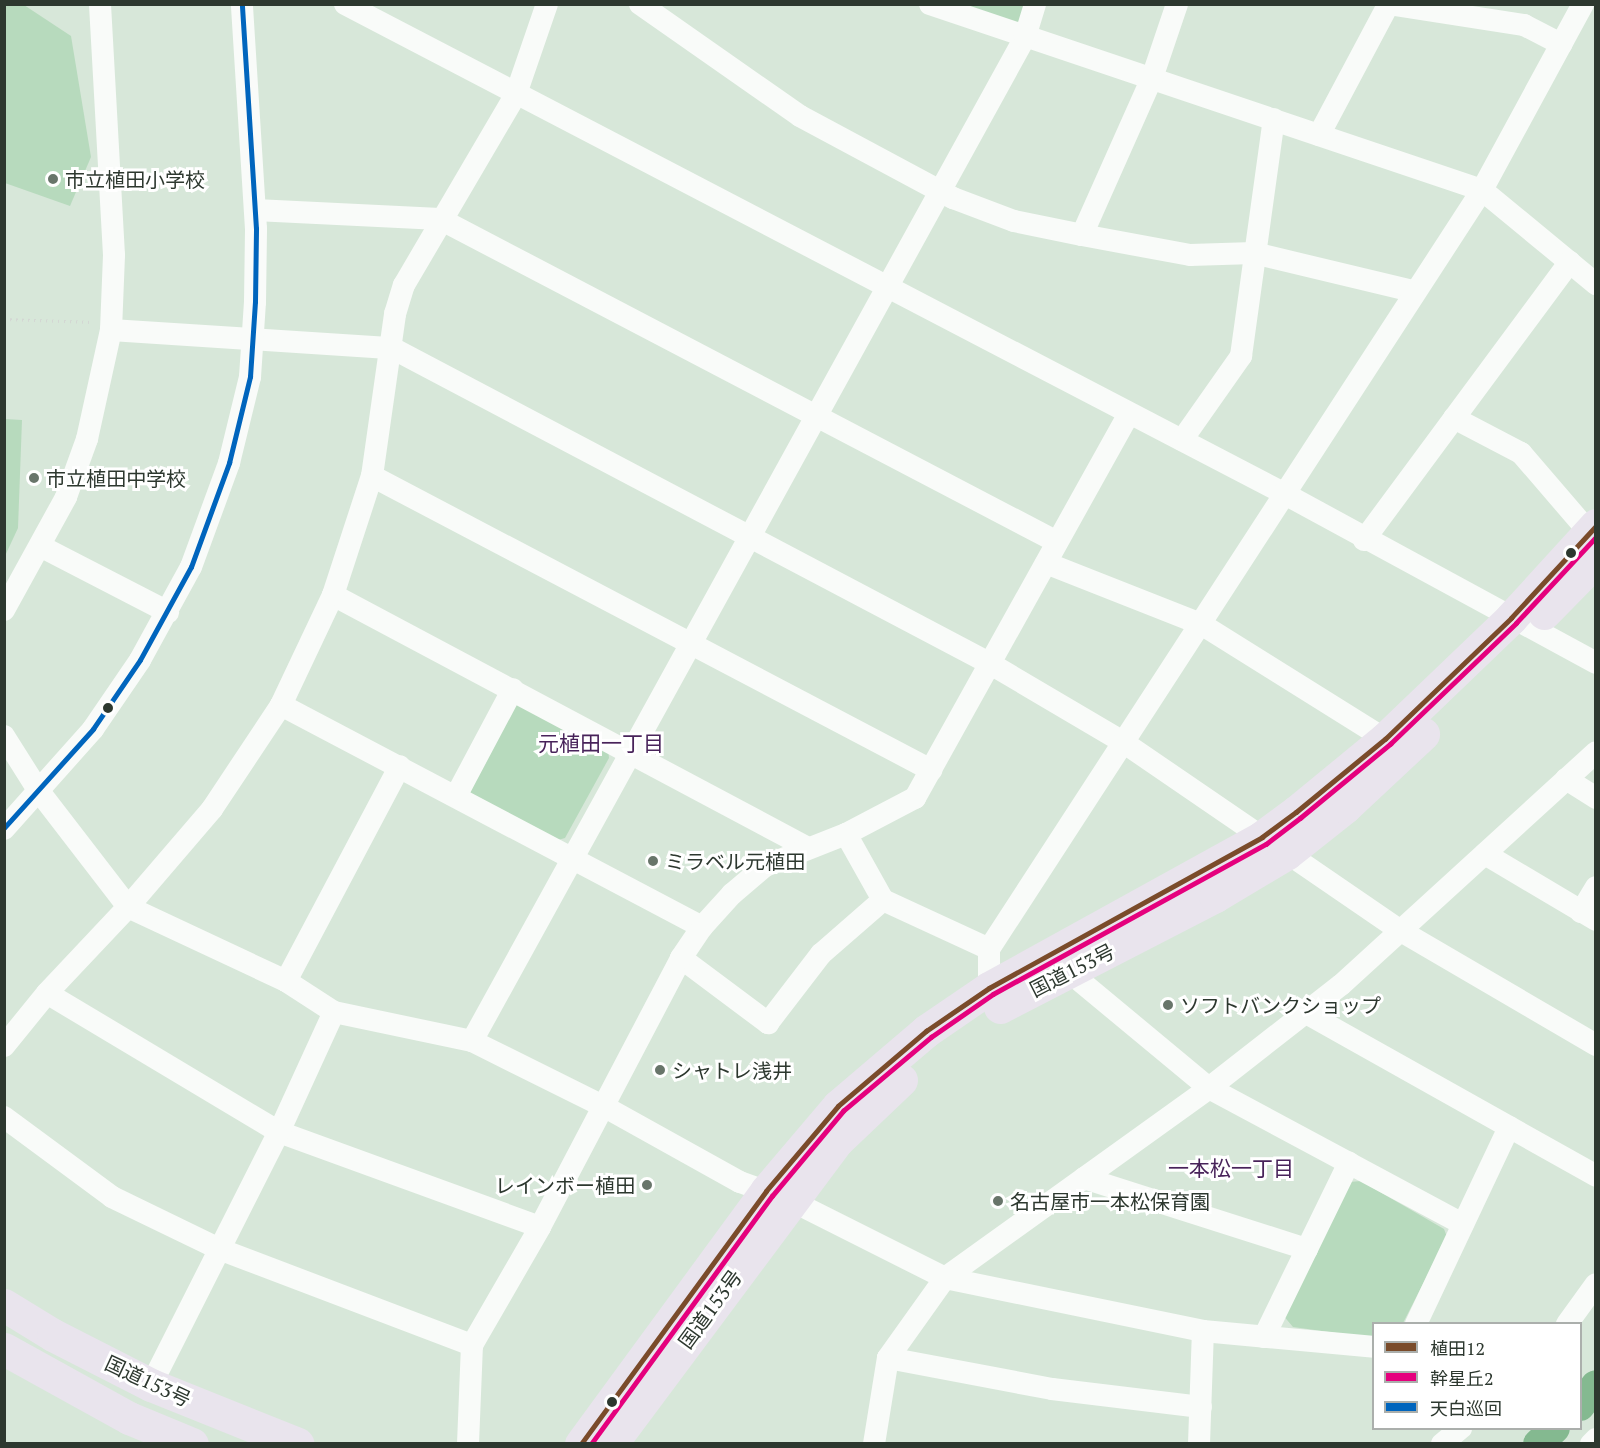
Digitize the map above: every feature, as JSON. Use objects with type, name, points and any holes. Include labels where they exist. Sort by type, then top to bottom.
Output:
[{"type":"highway","name":"国道153号","points":[[611,1443],[838,1106],[926,1031],[989,988],[1274,845],[1396,759],[1593,539]]},
{"type":"highway","name":"国道153号","points":[[581,1443],[778,1196],[918,1064],[994,1011],[1215,896],[1274,845],[1385,739],[1520,623]]},
{"type":"highway","name":"国道153号","points":[[4,1305],[52,1335],[151,1385],[298,1443]]},
{"type":"highway","name":"国道153号","points":[[4,1349],[129,1418],[192,1443]]},
{"type":"street","points":[[4,610],[42,547],[87,440],[111,326],[111,178],[100,4]]},
{"type":"street","points":[[4,829],[93,729],[168,612],[218,501],[242,415],[253,341],[255,210],[242,4]]},
{"type":"street","points":[[345,4],[1283,493],[1364,540],[1596,663]]},
{"type":"street","points":[[4,1046],[46,993],[128,907],[212,809],[281,705],[333,595],[372,476],[392,348],[395,314],[404,285],[440,219],[516,94],[547,4]]},
{"type":"street","points":[[640,4],[800,116],[940,191],[1014,221],[1190,255],[1254,253],[1413,291]]},
{"type":"street","points":[[930,4],[1482,190],[1596,284]]},
{"type":"street","points":[[472,1041],[1025,37],[1035,4]]},
{"type":"street","points":[[1082,235],[1152,78],[1177,4]]},
{"type":"street","points":[[989,988],[989,949],[1201,624],[1413,291],[1482,190],[1583,4]]},
{"type":"street","points":[[1319,135],[1398,5],[1524,25],[1561,44]]},
{"type":"street","points":[[1182,440],[1241,356],[1274,119]]},
{"type":"street","points":[[255,210],[440,219],[1057,542]]},
{"type":"street","points":[[1364,540],[1570,262]]},
{"type":"street","points":[[111,326],[253,341],[392,348],[989,663],[1124,742],[1401,931],[1596,1045]]},
{"type":"street","points":[[468,1443],[472,1345],[605,1107],[681,958],[702,927],[732,894],[765,866],[846,834],[915,798],[1129,413]]},
{"type":"street","points":[[1454,418],[1521,453],[1593,539]]},
{"type":"street","points":[[372,476],[690,646],[931,770]]},
{"type":"street","points":[[42,547],[168,612]]},
{"type":"street","points":[[1046,563],[1201,624],[1385,739]]},
{"type":"street","points":[[333,595],[808,848]]},
{"type":"street","points":[[456,796],[513,689]]},
{"type":"street","points":[[281,705],[702,927]]},
{"type":"street","points":[[4,736],[38,790],[128,907],[286,981],[334,1012],[472,1041],[605,1107],[740,1182],[778,1196],[945,1278],[1203,1331],[1372,1347]]},
{"type":"street","points":[[874,1443],[888,1358],[945,1278],[1209,1089],[1306,1013],[1401,931],[1596,752]]},
{"type":"street","points":[[286,981],[400,766]]},
{"type":"street","points":[[1566,780],[1596,798]]},
{"type":"street","points":[[846,834],[883,900],[989,949]]},
{"type":"street","points":[[1485,854],[1588,916],[1596,887]]},
{"type":"street","points":[[681,958],[768,1023],[821,954],[883,900]]},
{"type":"street","points":[[1068,971],[1209,1089],[1463,1224]]},
{"type":"street","points":[[46,993],[279,1132],[540,1227]]},
{"type":"street","points":[[151,1385],[279,1132],[334,1012]]},
{"type":"street","points":[[1306,1013],[1596,1176]]},
{"type":"street","points":[[4,1116],[112,1197],[219,1249],[472,1345]]},
{"type":"street","points":[[1416,1322],[1509,1127]]},
{"type":"street","points":[[1264,1337],[1349,1163]]},
{"type":"street","points":[[1084,1178],[1307,1249]]},
{"type":"street","points":[[1568,1322],[1596,1284]]},
{"type":"street","points":[[1199,1443],[1203,1331]]},
{"type":"street","points":[[888,1358],[1052,1389],[1200,1407]]},
{"type":"street","points":[[1442,1443],[1458,1430]]},
{"type":"street","points":[[1591,1443],[1596,1439]]},
{"type":"path","points":[[4,319],[111,326]]},
{"type":"green space","points":[[5,4],[24,5],[71,36],[91,157],[70,206],[5,183]]},
{"type":"green space","points":[[965,5],[1028,5],[1022,25]]},
{"type":"green space","points":[[5,419],[22,420],[18,528],[5,556]]},
{"type":"green space","points":[[519,702],[608,749],[609,758],[565,838],[558,840],[470,793],[512,704]]},
{"type":"green space","points":[[1361,1181],[1444,1229],[1447,1237],[1404,1322],[1372,1322],[1372,1338],[1293,1327],[1282,1314],[1350,1182]]},
{"type":"waterway","points":[[1582,1403],[1596,1385]]},
{"type":"waterway","points":[[1538,1444],[1553,1430]]},
{"type":"transit line","name":"天白巡回","points":[[4,828],[93,729],[140,660],[191,567],[229,463],[250,377],[255,302],[256,229],[242,4]]},
{"type":"transit line","name":"植田12","points":[[581,1444],[766,1191],[838,1106],[926,1031],[989,988],[1262,837],[1296,812],[1385,739],[1511,618],[1596,526]]},
{"type":"transit line","name":"幹星丘2","points":[[591,1444],[772,1196],[843,1111],[931,1037],[993,994],[1266,844],[1390,744],[1516,623],[1596,537]]},
{"type":"place","name":"市立植田小学校","points":[[53,179]]},
{"type":"place","name":"市立植田中学校","points":[[34,478]]},
{"type":"place","name":"ミラベル元植田","points":[[653,861]]},
{"type":"place","name":"ソフトバンクショップ","points":[[1168,1005]]},
{"type":"place","name":"シャトレ浅井","points":[[660,1070]]},
{"type":"place","name":"レインボー植田","points":[[647,1185]]},
{"type":"place","name":"名古屋市一本松保育園","points":[[998,1201]]},
{"type":"district","name":"元植田一丁目","points":[[601,743]]},
{"type":"district","name":"一本松一丁目","points":[[1231,1168]]}]
